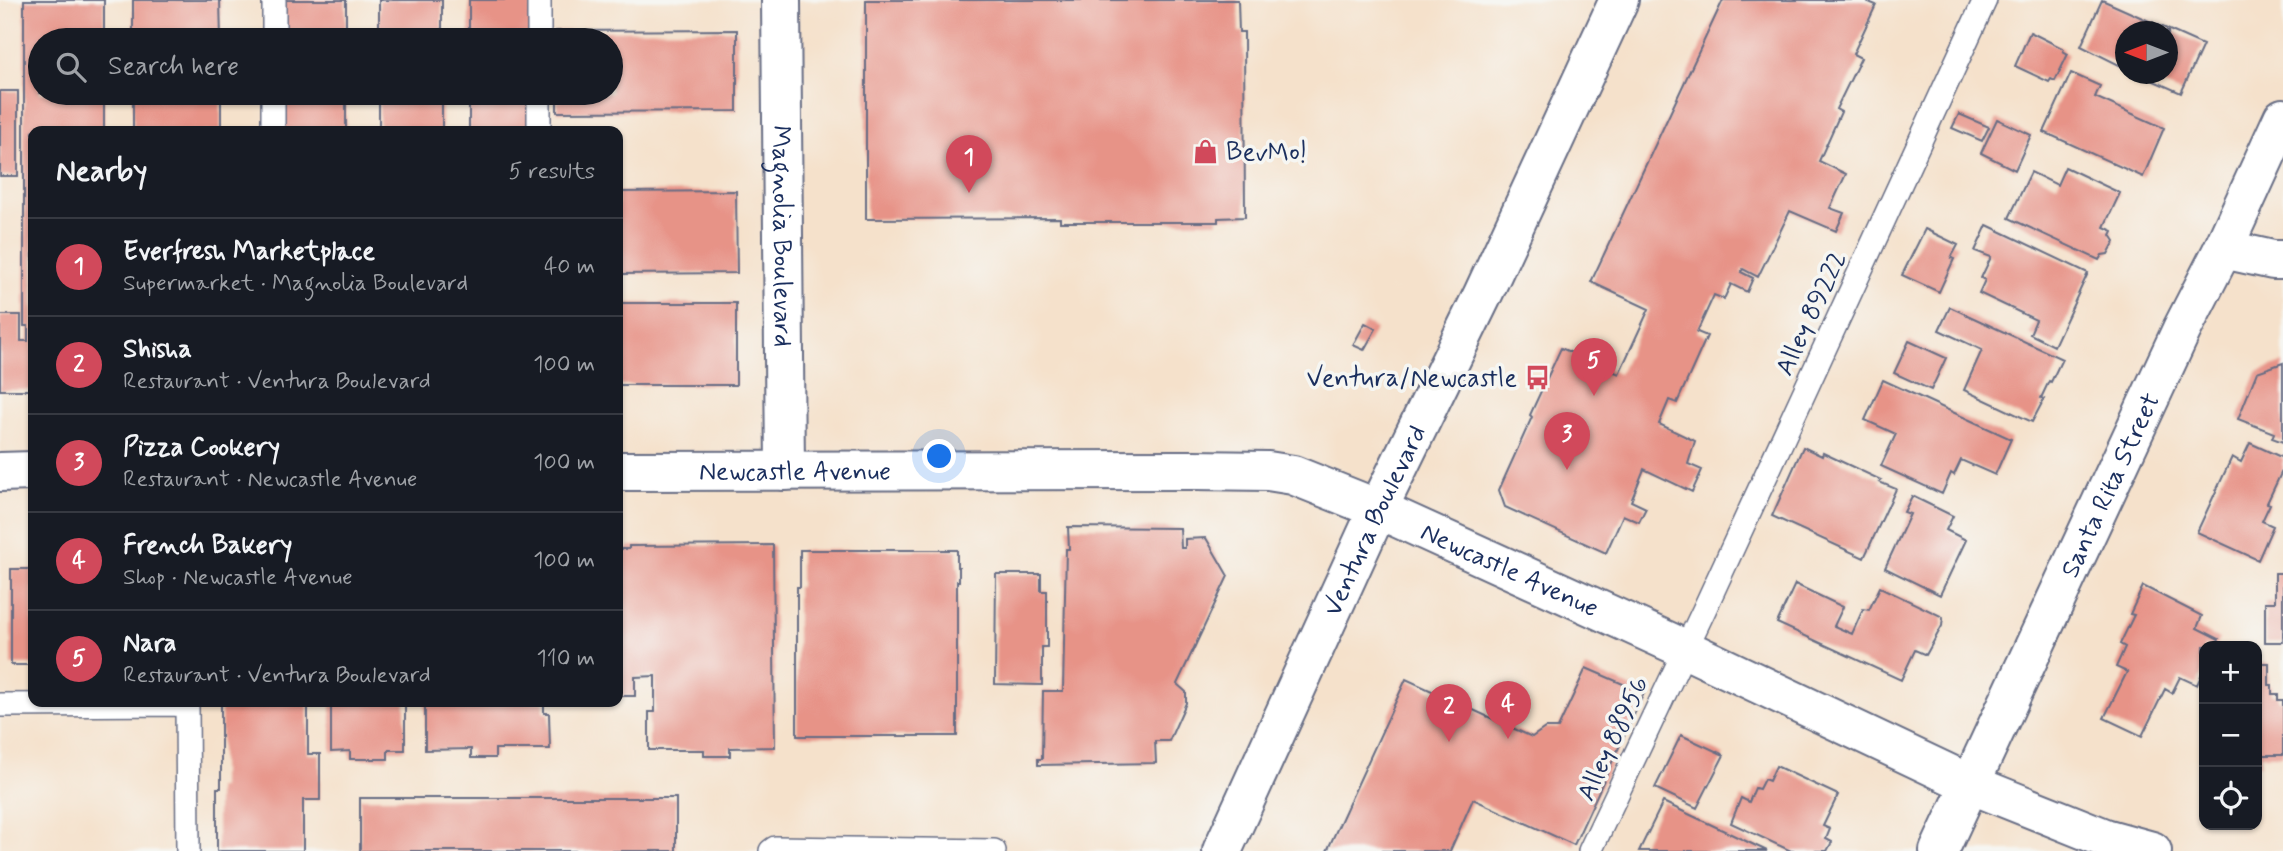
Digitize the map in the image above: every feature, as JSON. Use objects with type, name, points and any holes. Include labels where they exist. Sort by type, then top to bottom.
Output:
[{"type":"street","name":"Magnolia Boulevard","points":[[781,0],[785,471]]},
{"type":"street","name":"Ventura Boulevard","points":[[1222,851],[1378,509],[1483,294],[1619,0]]},
{"type":"street","name":"Santa Rita Street","points":[[1939,851],[2283,118]]},
{"type":"street","points":[[2223,248],[2283,260]]},
{"type":"street","points":[[0,472],[28,471]]},
{"type":"street","name":"Newcastle Avenue","points":[[623,471],[1268,471],[1293,475],[1378,509],[1685,649],[1970,784],[2105,838],[2152,851]]},
{"type":"lane","points":[[274,0],[274,28]]},
{"type":"lane","points":[[539,0],[539,28]]},
{"type":"lane","name":"Alley 89222","points":[[1685,649],[1985,0]]},
{"type":"lane","points":[[273,105],[273,126]]},
{"type":"lane","points":[[539,105],[539,126]]},
{"type":"lane","name":"Alley 88956","points":[[1590,851],[1685,649]]},
{"type":"lane","points":[[0,705],[28,705]]},
{"type":"lane","points":[[187,707],[188,851]]},
{"type":"lane","points":[[771,851],[775,848],[994,851]]},
{"type":"building","points":[[24,0],[104,0],[104,28],[28,28],[28,105],[104,105],[104,126],[28,126],[28,326],[24,326]]},
{"type":"building","points":[[133,0],[220,0],[221,28],[133,28]]},
{"type":"building","points":[[282,0],[346,0],[346,28],[282,28]]},
{"type":"building","points":[[379,0],[442,0],[442,28],[379,28]]},
{"type":"building","points":[[469,0],[532,0],[532,28],[469,28]]},
{"type":"building","points":[[866,0],[1238,0],[1239,32],[1244,32],[1245,217],[1218,218],[1218,222],[1060,222],[1060,218],[866,219]]},
{"type":"building","points":[[1723,0],[1864,0],[1876,5],[1853,54],[1861,58],[1836,109],[1841,112],[1819,161],[1846,174],[1830,208],[1844,213],[1836,231],[1790,211],[1758,277],[1743,269],[1741,272],[1753,278],[1747,292],[1731,284],[1724,299],[1714,295],[1697,332],[1707,336],[1677,403],[1669,400],[1659,424],[1695,441],[1688,464],[1702,470],[1692,492],[1644,469],[1631,501],[1646,508],[1639,522],[1623,515],[1606,553],[1505,507],[1499,490],[1561,348],[1619,374],[1649,309],[1591,282]]},
{"type":"building","points":[[2102,0],[2149,21],[2115,21],[2115,63],[2081,46]]},
{"type":"building","points":[[737,30],[737,111],[557,112],[557,105],[623,105],[623,31]]},
{"type":"building","points":[[2030,32],[2064,49],[2068,54],[2055,81],[2051,79],[2049,82],[2015,66]]},
{"type":"building","points":[[2178,34],[2203,45],[2181,93],[2161,84],[2178,84]]},
{"type":"building","points":[[2071,73],[2100,86],[2095,97],[2164,128],[2143,177],[2044,132]]},
{"type":"building","points":[[0,91],[18,91],[18,176],[0,176]]},
{"type":"building","points":[[133,105],[221,105],[221,126],[133,126]]},
{"type":"building","points":[[282,105],[346,105],[346,126],[282,126]]},
{"type":"building","points":[[379,105],[442,105],[442,126],[379,126]]},
{"type":"building","points":[[469,105],[532,105],[533,126],[469,126]]},
{"type":"building","points":[[1959,114],[1989,127],[1982,141],[1952,128]]},
{"type":"building","points":[[1997,119],[2031,135],[2015,170],[1981,153]]},
{"type":"building","points":[[2065,167],[2120,193],[2104,227],[2113,231],[2111,235],[2115,241],[2108,254],[2102,255],[2099,260],[2009,218],[2031,172],[2057,185]]},
{"type":"building","points":[[736,191],[737,273],[623,274],[623,192]]},
{"type":"building","points":[[1987,225],[2088,273],[2054,346],[2030,334],[2036,320],[1979,293],[1985,280],[1981,278],[1991,257],[1975,251]]},
{"type":"building","points":[[1925,229],[1958,245],[1939,292],[1902,275]]},
{"type":"building","points":[[623,303],[736,303],[736,385],[623,385]]},
{"type":"building","points":[[1950,307],[2062,359],[2051,382],[2049,381],[2041,398],[2044,399],[2032,422],[1964,390],[1982,350],[1939,330]]},
{"type":"building","points":[[0,315],[21,315],[21,341],[28,341],[28,390],[0,390]]},
{"type":"building","points":[[1365,323],[1376,329],[1364,350],[1353,345]]},
{"type":"building","points":[[1909,341],[1946,358],[1931,390],[1894,373]]},
{"type":"building","points":[[2283,363],[2283,442],[2272,438],[2274,433],[2238,419],[2257,372]]},
{"type":"building","points":[[1883,380],[2011,439],[1995,475],[1961,460],[1954,475],[1951,473],[1942,494],[1881,466],[1896,434],[1865,420]]},
{"type":"building","points":[[2250,443],[2283,458],[2283,469],[2267,503],[2270,504],[2262,521],[2273,526],[2258,560],[2197,532],[2232,457],[2241,462]]},
{"type":"building","points":[[1803,447],[1822,456],[1823,453],[1896,489],[1864,558],[1772,516]]},
{"type":"building","points":[[1912,496],[1953,516],[1946,530],[1966,540],[1940,595],[1885,568],[1910,514],[1904,512]]},
{"type":"building","points":[[1068,527],[1180,528],[1181,548],[1185,548],[1185,539],[1206,538],[1228,576],[1177,684],[1186,692],[1186,703],[1169,741],[1155,741],[1156,763],[1038,765],[1038,759],[1042,759],[1043,691],[1063,691]]},
{"type":"building","points":[[773,545],[775,747],[730,748],[730,756],[704,756],[704,750],[649,750],[649,712],[655,712],[655,676],[635,677],[635,696],[623,696],[623,549],[629,549],[629,546]]},
{"type":"building","points":[[800,550],[957,550],[957,736],[797,736],[797,587],[800,587]]},
{"type":"building","points":[[11,569],[28,569],[28,665],[11,665]]},
{"type":"building","points":[[2275,573],[2283,573],[2283,642],[2265,642],[2265,602],[2275,602]]},
{"type":"building","points":[[996,574],[1041,574],[1041,591],[1047,591],[1047,647],[1042,647],[1042,685],[995,684]]},
{"type":"building","points":[[1795,584],[1843,607],[1834,626],[1852,634],[1863,609],[1869,610],[1880,587],[1943,617],[1942,626],[1926,655],[1915,650],[1901,680],[1777,623]]},
{"type":"building","points":[[2143,586],[2202,616],[2197,628],[2219,639],[2199,641],[2197,685],[2180,677],[2172,693],[2165,689],[2142,736],[2104,718],[2127,672],[2116,667],[2125,647],[2120,644],[2134,615],[2130,614]]},
{"type":"building","points":[[2262,663],[2269,663],[2269,685],[2272,685],[2272,694],[2278,694],[2278,700],[2283,700],[2283,755],[2262,755]]},
{"type":"building","points":[[1586,668],[1644,693],[1574,845],[1473,799],[1450,851],[1327,851],[1406,679],[1532,737],[1545,728],[1558,728]]},
{"type":"building","points":[[221,707],[308,707],[308,754],[320,754],[320,800],[303,800],[303,851],[217,851],[217,788],[221,788]]},
{"type":"building","points":[[331,707],[405,707],[405,750],[388,750],[388,759],[350,759],[350,751],[331,752]]},
{"type":"building","points":[[425,707],[544,707],[544,713],[549,713],[550,749],[495,749],[495,758],[471,758],[471,749],[425,750]]},
{"type":"building","points":[[1681,735],[1724,755],[1697,808],[1655,788]]},
{"type":"building","points":[[1776,766],[1838,795],[1823,826],[1830,829],[1826,839],[1832,842],[1827,851],[1791,851],[1731,823],[1741,798],[1749,802],[1755,788],[1759,789],[1764,779],[1769,781]]},
{"type":"building","points":[[360,798],[676,798],[676,851],[360,851]]},
{"type":"building","points":[[1663,802],[1767,851],[1639,851]]},
{"type":"place","name":"BevMo!","points":[[1206,151]]},
{"type":"place","name":"Everfresh Marketplace","points":[[969,193]]},
{"type":"place","name":"Ventura/Newcastle","points":[[1537,377]]},
{"type":"place","name":"Nara","points":[[1594,396]]},
{"type":"place","name":"Pizza Cookery","points":[[1567,470]]},
{"type":"place","name":"French Bakery","points":[[1508,739]]},
{"type":"place","name":"Shisha","points":[[1449,742]]}]
